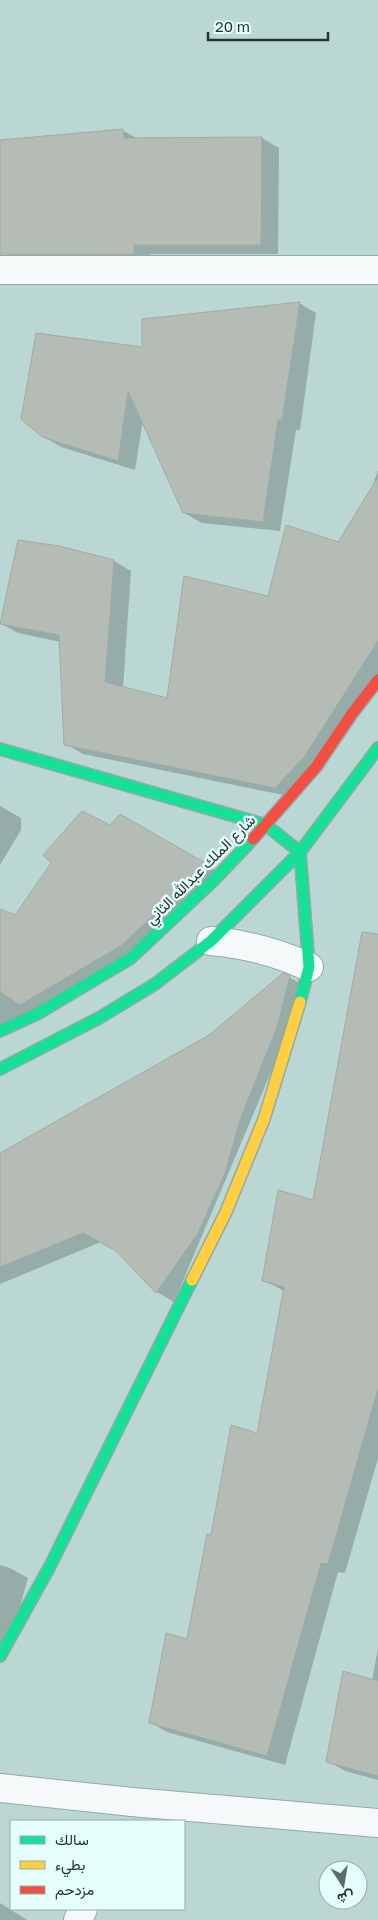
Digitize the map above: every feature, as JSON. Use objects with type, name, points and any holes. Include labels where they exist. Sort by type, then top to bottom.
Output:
[{"type":"street","points":[[0,270],[378,270]]},
{"type":"street","name":"شارع الملك عبدالله الثاني","points":[[0,1031],[37,1014],[130,958],[213,881],[266,825],[288,796],[316,767],[351,715],[378,680]]},
{"type":"street","points":[[0,1069],[99,1018],[147,989],[211,941],[300,852],[378,748]]},
{"type":"street","points":[[0,749],[266,825],[300,852],[309,967],[292,1031],[264,1119],[226,1212],[49,1568],[0,1656]]},
{"type":"street","points":[[211,941],[237,943],[254,947],[276,953],[309,967]]},
{"type":"street","points":[[0,1788],[128,1812],[378,1823]]},
{"type":"building","points":[[123,129],[124,138],[262,137],[261,245],[134,245],[134,254],[0,254],[0,140]]},
{"type":"building","points":[[300,302],[282,420],[278,420],[263,522],[183,513],[128,391],[118,461],[42,437],[21,419],[36,333],[142,347],[142,319]]},
{"type":"building","points":[[378,477],[378,641],[304,757],[275,788],[64,745],[59,635],[0,624],[18,540],[59,546],[114,560],[105,682],[167,698],[184,576],[268,596],[286,525],[338,542]]},
{"type":"building","points":[[82,811],[110,825],[120,814],[207,864],[122,945],[20,1005],[0,992],[0,909],[15,915],[51,863],[43,855]]},
{"type":"building","points":[[362,932],[378,934],[378,1388],[328,1564],[321,1563],[267,1756],[149,1723],[166,1633],[187,1639],[207,1534],[211,1535],[231,1425],[257,1433],[284,1287],[262,1281],[278,1190],[313,1200]]},
{"type":"building","points":[[283,973],[290,976],[277,1027],[240,1120],[225,1173],[198,1233],[156,1293],[116,1251],[83,1233],[0,1267],[0,1153],[209,1035]]},
{"type":"building","points":[[343,1671],[378,1681],[378,1776],[326,1762]]},
{"type":"traffic: fast","points":[[0,1069],[99,1018],[155,984],[211,941],[300,852],[378,748]]},
{"type":"traffic: fast","points":[[0,749],[266,825],[300,852],[309,967],[300,1002]]},
{"type":"traffic: fast","points":[[0,1031],[37,1014],[131,958],[213,881],[253,839]]},
{"type":"traffic: fast","points":[[0,1656],[49,1568],[192,1280]]},
{"type":"traffic: slow","points":[[192,1280],[226,1212],[264,1119],[300,1002]]},
{"type":"traffic: jam","points":[[253,839],[316,767],[351,715],[378,680]]}]
